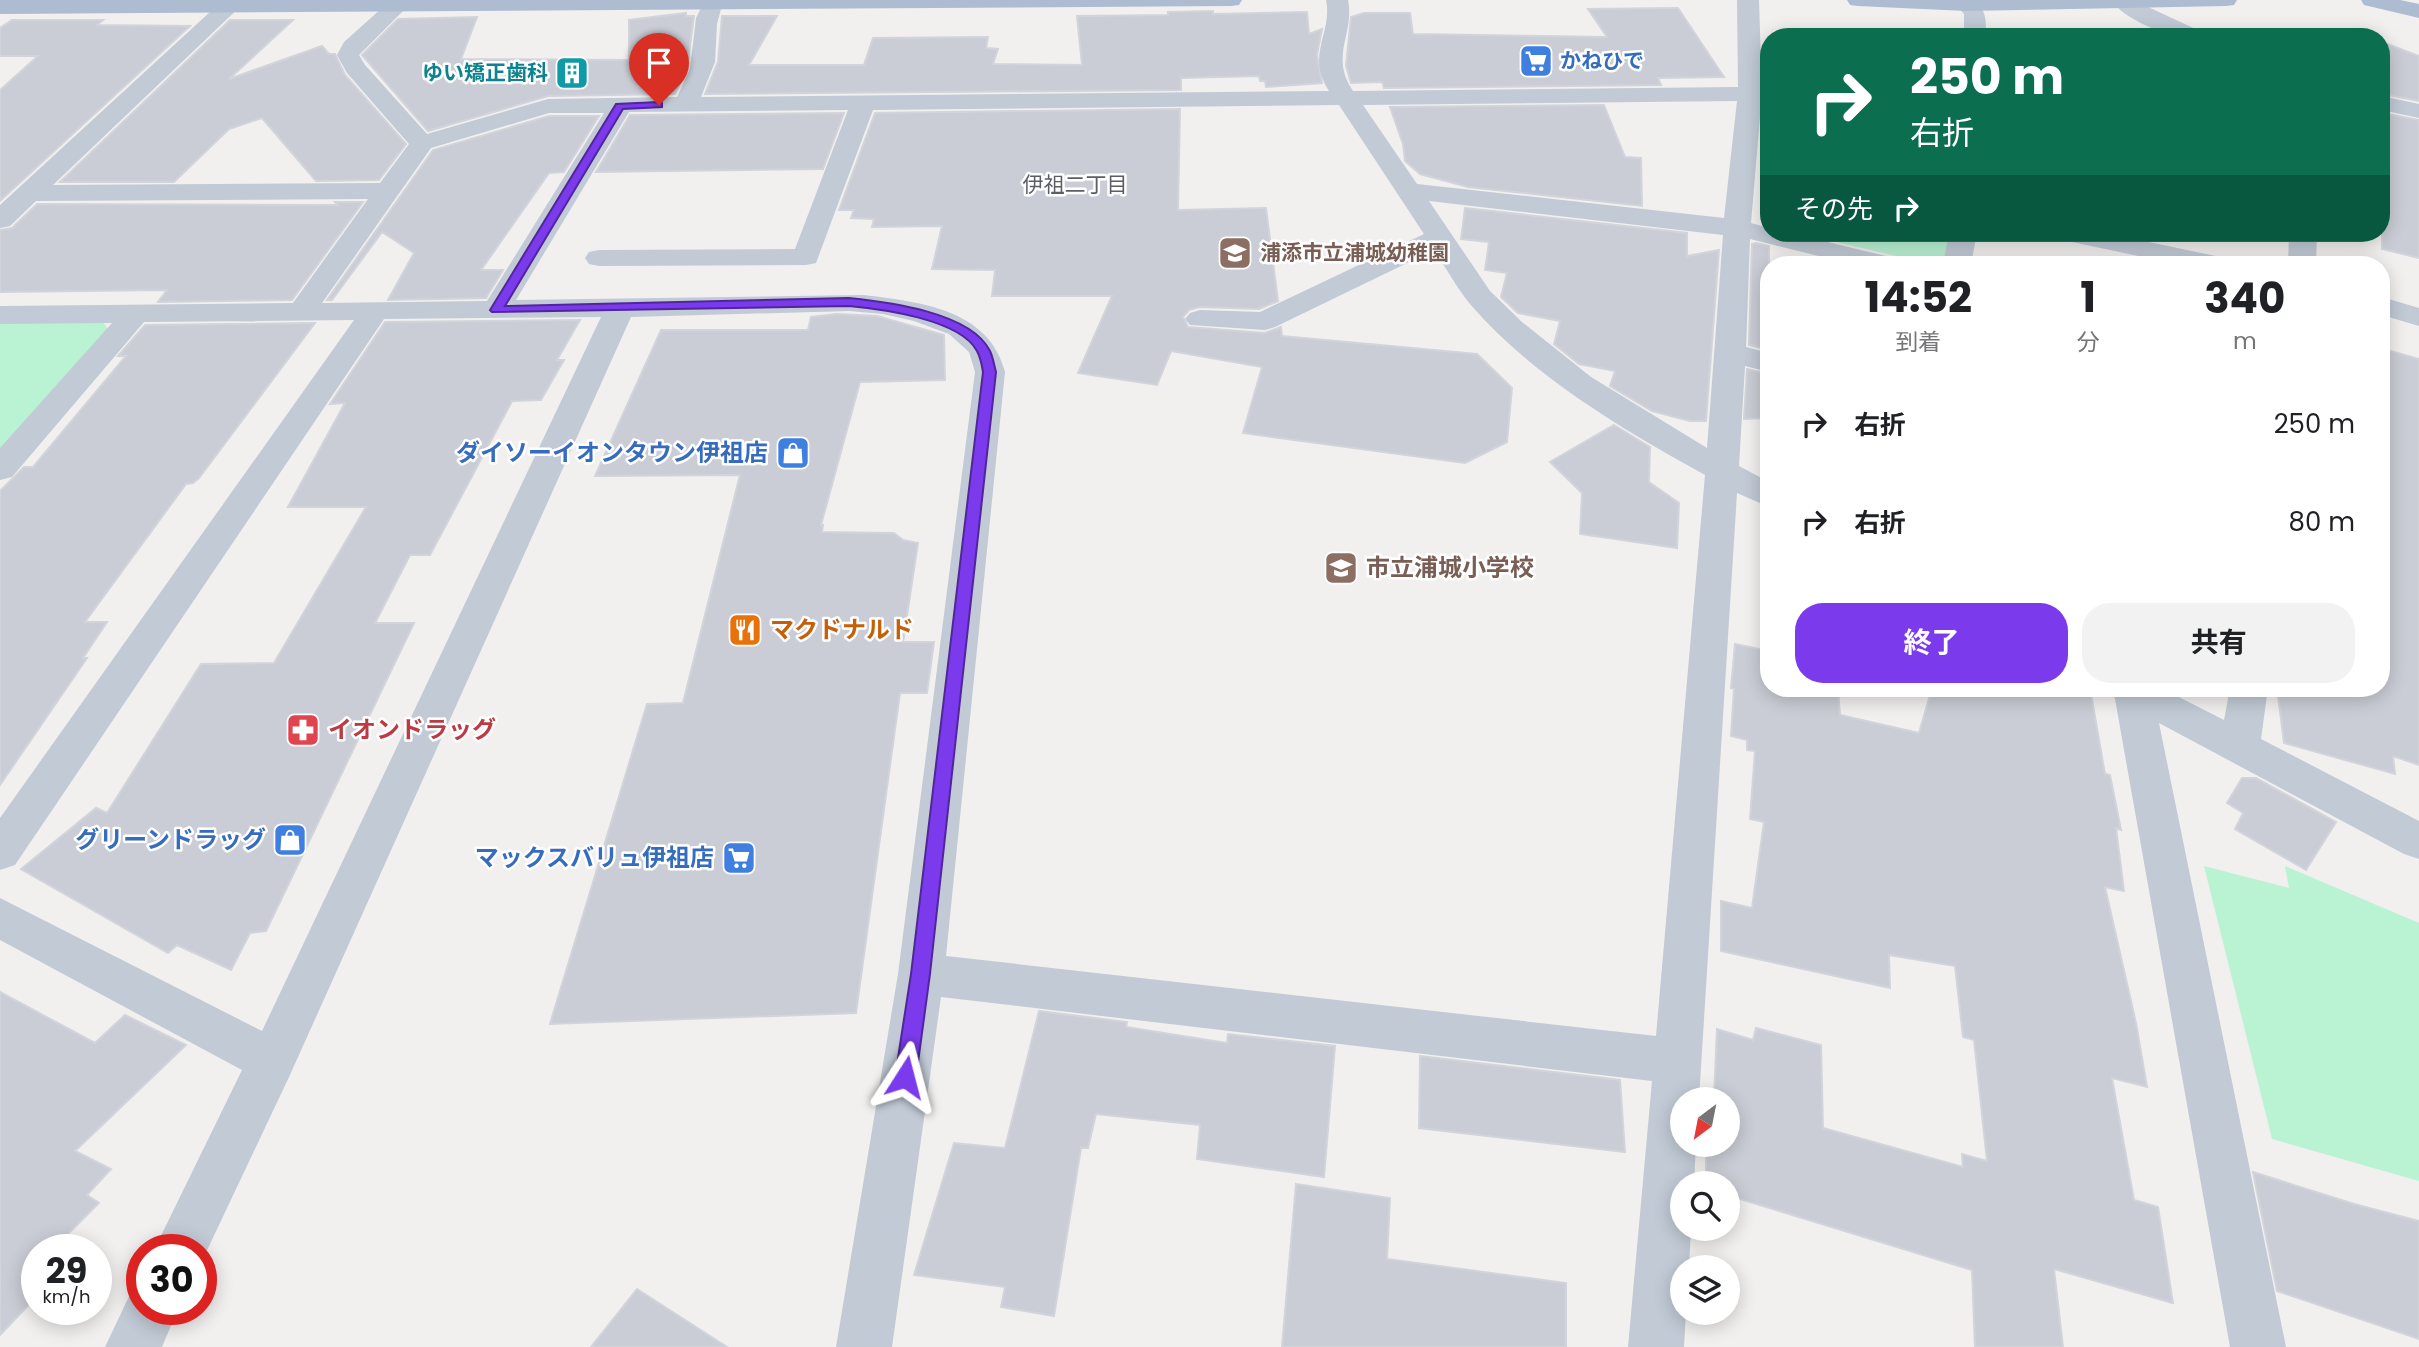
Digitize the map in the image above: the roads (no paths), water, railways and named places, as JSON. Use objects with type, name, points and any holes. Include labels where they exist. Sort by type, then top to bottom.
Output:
[{"type":"main road","points":[[0,7],[233,3],[1231,0]]},
{"type":"main road","points":[[1858,0],[1893,4],[2227,0]]},
{"type":"main road","points":[[2372,0],[2419,11]]},
{"type":"street","points":[[1337,0],[1340,9],[1330,52],[1330,67],[1335,82],[1480,297],[1509,328],[1573,379],[1643,427],[1760,491]]},
{"type":"street","points":[[1656,1347],[1731,352],[1737,228],[1750,94],[1748,0]]},
{"type":"street","points":[[2122,2],[2132,10],[2173,28]]},
{"type":"street","points":[[0,220],[233,3]]},
{"type":"street","points":[[407,3],[352,47],[348,55],[355,68],[422,143]]},
{"type":"street","points":[[686,104],[700,75],[704,58],[705,27],[719,3]]},
{"type":"street","points":[[1966,4],[1975,12],[1975,28]]},
{"type":"street","points":[[301,312],[422,143],[548,106],[1750,94]]},
{"type":"street","points":[[599,258],[806,257],[863,103]]},
{"type":"street","points":[[2390,105],[2419,111]]},
{"type":"street","points":[[496,310],[620,107]]},
{"type":"street","points":[[29,193],[388,191]]},
{"type":"street","points":[[1409,191],[1737,228],[1760,234]]},
{"type":"street","points":[[1200,319],[1265,321],[1441,236]]},
{"type":"street","points":[[1795,242],[1852,256]]},
{"type":"street","points":[[2111,242],[2177,256]]},
{"type":"street","points":[[0,315],[496,310],[849,302],[917,313],[960,329],[974,339],[984,351],[990,372],[921,974],[864,1347]]},
{"type":"street","points":[[188,1234],[272,1060],[620,308]]},
{"type":"street","points":[[2390,308],[2419,317]]},
{"type":"street","points":[[0,852],[375,311]]},
{"type":"street","points":[[0,469],[136,313]]},
{"type":"street","points":[[1731,352],[1760,360]]},
{"type":"street","points":[[2132,697],[2258,1347]]},
{"type":"street","points":[[2145,697],[2419,841]]},
{"type":"street","points":[[2240,747],[2248,697]]},
{"type":"street","points":[[0,918],[272,1060]]},
{"type":"street","points":[[921,974],[1677,1061]]},
{"type":"street","points":[[133,1347],[143,1325]]},
{"type":"place","name":"かねひで","points":[[1536,61]]},
{"type":"place","name":"ゆい矯正歯科","points":[[572,73]]},
{"type":"place","name":"浦添市立浦城幼稚園","points":[[1235,253]]},
{"type":"place","name":"ダイソーイオンタウン伊祖店","points":[[793,453]]},
{"type":"place","name":"市立浦城小学校","points":[[1341,568]]},
{"type":"place","name":"マクドナルド","points":[[745,630]]},
{"type":"place","name":"イオンドラッグ","points":[[303,730]]},
{"type":"place","name":"グリーンドラッグ","points":[[290,840]]},
{"type":"place","name":"マックスバリュ伊祖店","points":[[739,858]]},
{"type":"district","name":"伊祖二丁目","points":[[1075,185]]}]
